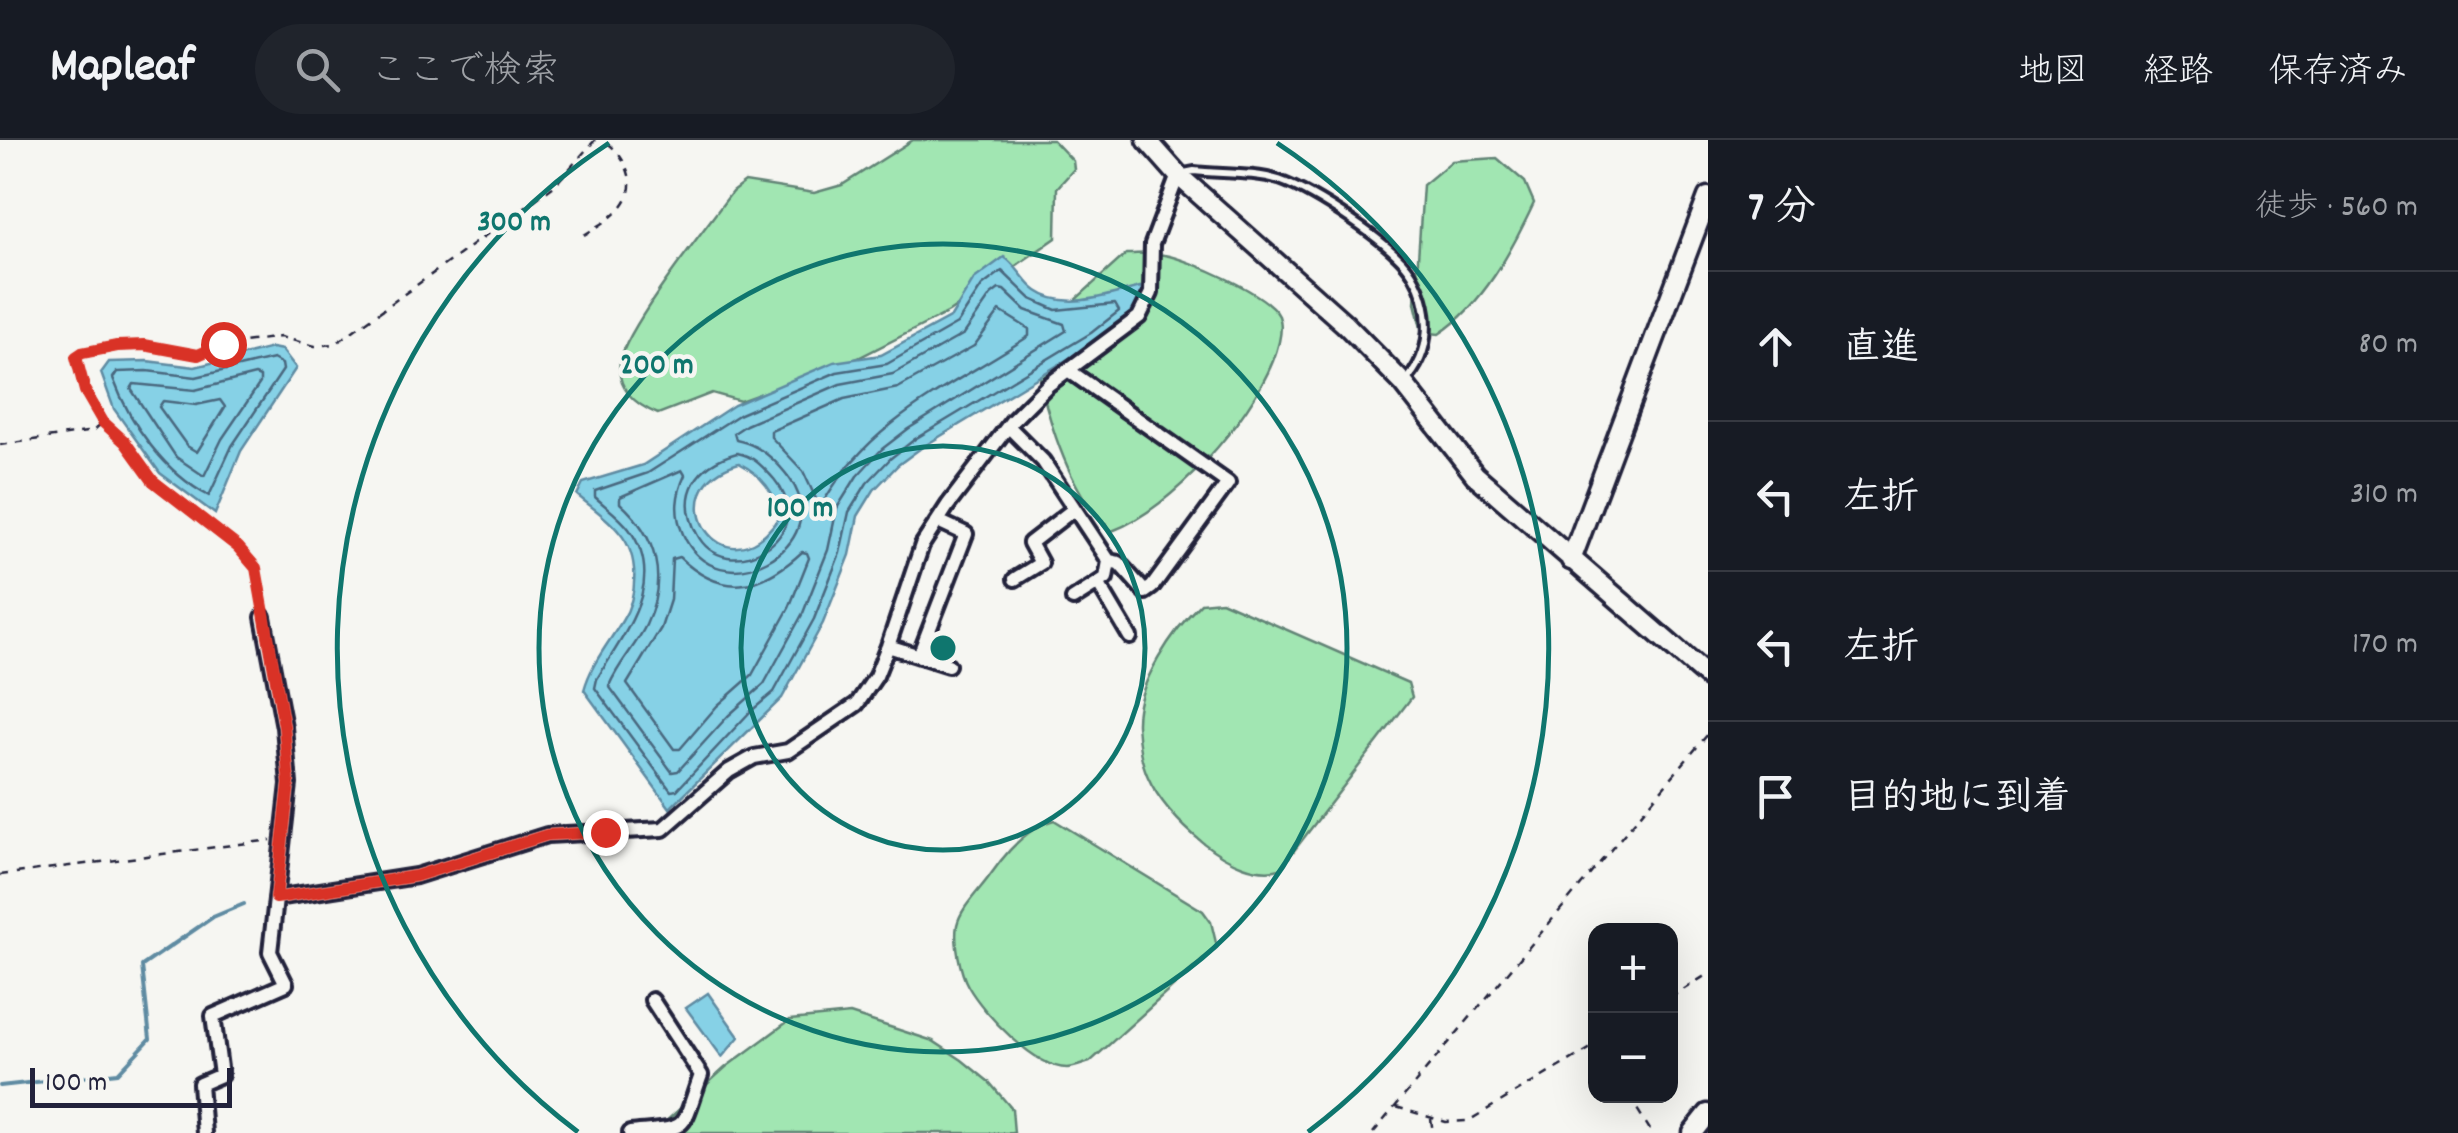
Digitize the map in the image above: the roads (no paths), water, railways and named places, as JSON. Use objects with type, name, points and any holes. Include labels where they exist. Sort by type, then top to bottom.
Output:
[{"type":"street","points":[[1147,140],[1178,175],[1345,324],[1404,384],[1475,475],[1708,677]]},
{"type":"street","points":[[276,898],[416,876],[547,835],[664,828],[729,771],[754,757],[788,750],[857,704],[876,676],[922,545],[938,521],[1008,426],[1048,385],[1139,317],[1148,304],[1152,244],[1178,175]]},
{"type":"street","points":[[1571,560],[1708,197]]},
{"type":"street","points":[[1068,370],[1228,483],[1145,592],[1119,563],[1109,561]]},
{"type":"street","points":[[1008,426],[1043,461],[1109,561],[1106,578],[1073,599]]},
{"type":"street","points":[[1015,579],[1041,563],[1030,543],[1074,509]]},
{"type":"street","points":[[919,656],[966,534],[938,521]]},
{"type":"street","points":[[1098,583],[1130,637]]},
{"type":"street","points":[[204,1133],[200,1084],[221,1075],[213,1016],[286,984],[270,952],[289,784],[284,726],[263,616]]},
{"type":"street","points":[[888,646],[948,664]]},
{"type":"street","points":[[630,1133],[675,1131],[684,1123],[701,1075],[652,1000]]},
{"type":"street","points":[[1693,1133],[1708,1114]]},
{"type":"lane","points":[[1178,175],[1194,171],[1277,179],[1342,215],[1392,253],[1412,273],[1429,336],[1404,384]]},
{"type":"water","points":[[1004,257],[1032,287],[1048,297],[1088,300],[1140,287],[1145,294],[1136,313],[1096,342],[921,448],[874,490],[858,516],[850,555],[823,623],[782,698],[670,808],[584,690],[595,663],[627,611],[634,576],[631,553],[619,532],[577,495],[583,483],[643,465],[734,405],[834,362],[881,355],[951,317],[974,279]],"holes":[[[739,463],[771,492],[779,517],[758,540],[738,547],[720,543],[706,530],[699,513],[701,494],[714,476]]]},
{"type":"water","points":[[272,348],[282,350],[296,368],[241,451],[215,514],[160,473],[114,409],[101,373],[109,362],[147,361],[195,367]]},
{"type":"water","points":[[708,993],[739,1037],[722,1057],[686,1008]]},
{"type":"waterway","points":[[0,1086],[118,1073],[150,1039],[142,966],[213,917],[244,904]]}]
